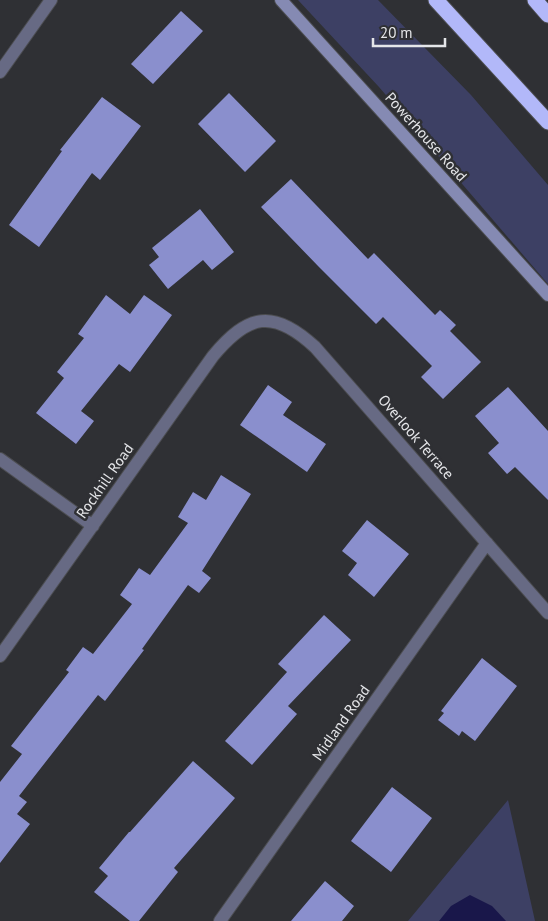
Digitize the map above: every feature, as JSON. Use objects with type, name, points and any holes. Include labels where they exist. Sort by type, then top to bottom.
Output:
[{"type":"highway","points":[[436,0],[548,122]]},
{"type":"highway","points":[[535,0],[548,15]]},
{"type":"main road","name":"Powerhouse Road","points":[[281,0],[548,295]]},
{"type":"street","points":[[0,72],[51,0]]},
{"type":"street","name":"Overlook Terrace","points":[[240,328],[254,323],[278,322],[302,335],[331,364],[548,613]]},
{"type":"street","name":"Rockhill Road","points":[[0,656],[213,356],[224,342],[240,328]]},
{"type":"street","points":[[0,460],[93,526]]},
{"type":"street","name":"Midland Road","points":[[220,921],[487,544]]},
{"type":"shaded area","points":[[298,0],[378,0],[471,95],[548,185],[548,284],[379,87]]},
{"type":"shaded area","points":[[508,800],[535,921],[408,921]]},
{"type":"shaded area","points":[[470,895],[492,906],[506,921],[439,921],[451,906]]},
{"type":"building","points":[[181,11],[203,31],[153,84],[131,64]]},
{"type":"building","points":[[229,93],[276,141],[245,172],[198,124]]},
{"type":"building","points":[[102,97],[141,126],[100,180],[92,173],[39,247],[9,225],[62,151],[60,150]]},
{"type":"building","points":[[291,179],[368,259],[374,253],[435,315],[440,310],[456,325],[450,331],[481,362],[443,399],[421,377],[432,366],[383,317],[376,324],[261,207]]},
{"type":"building","points":[[200,209],[234,252],[212,270],[203,260],[168,289],[149,265],[159,257],[152,248]]},
{"type":"building","points":[[106,295],[130,314],[144,295],[172,315],[130,372],[119,364],[81,411],[94,421],[76,444],[36,413],[64,378],[57,372],[84,338],[78,334]]},
{"type":"building","points":[[268,385],[292,402],[283,415],[326,444],[307,472],[240,425]]},
{"type":"building","points":[[508,387],[548,431],[548,500],[515,467],[507,474],[488,453],[499,443],[475,416]]},
{"type":"building","points":[[221,475],[251,494],[202,571],[211,578],[199,593],[188,585],[142,649],[144,650],[105,701],[98,695],[19,796],[27,802],[17,814],[30,824],[0,863],[0,782],[22,754],[11,746],[69,672],[66,670],[83,647],[93,654],[132,604],[120,595],[139,568],[150,575],[188,523],[178,517],[193,492],[206,500]]},
{"type":"building","points":[[367,520],[409,554],[374,597],[348,575],[357,563],[342,551]]},
{"type":"building","points":[[324,615],[351,640],[288,706],[297,714],[252,765],[225,741],[287,672],[278,664]]},
{"type":"building","points":[[482,658],[517,686],[475,741],[462,731],[459,736],[438,720],[444,713],[441,711]]},
{"type":"building","points":[[193,761],[235,798],[174,868],[178,872],[139,921],[130,921],[94,892],[108,876],[99,868]]},
{"type":"building","points":[[392,787],[432,818],[391,872],[351,841]]},
{"type":"building","points":[[325,881],[354,906],[342,921],[291,921]]}]
